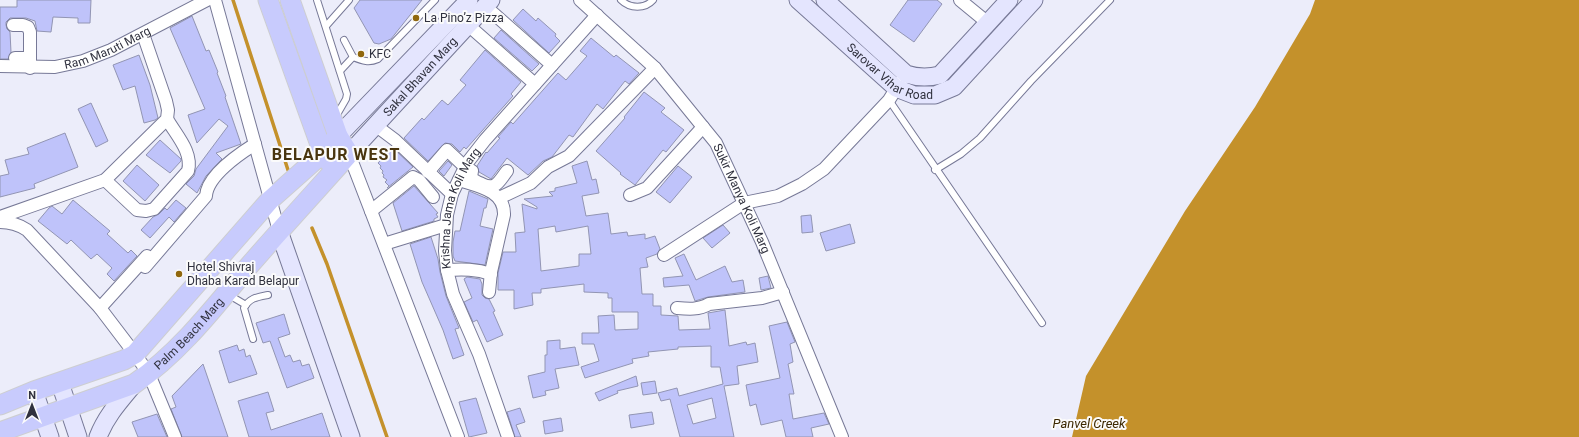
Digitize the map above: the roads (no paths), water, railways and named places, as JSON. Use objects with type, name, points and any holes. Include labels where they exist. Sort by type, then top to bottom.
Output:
[{"type":"main road","points":[[268,0],[322,153],[334,170]]},
{"type":"main road","points":[[290,0],[336,128],[349,154]]},
{"type":"main road","name":"Palm Beach Marg","points":[[0,404],[124,360],[135,354],[270,200],[322,153],[336,128]]},
{"type":"main road","name":"Palm Beach Marg","points":[[0,432],[141,379],[184,342],[279,231],[349,154]]},
{"type":"street","name":"Ram Maruti Marg","points":[[0,66],[30,63],[54,67],[83,62],[143,34],[207,0]]},
{"type":"street","points":[[215,0],[279,231],[351,437]]},
{"type":"street","name":"Sakal Bhavan Marg","points":[[336,128],[469,0]]},
{"type":"street","name":"Sukir Manya Koli Marg","points":[[580,0],[655,68],[716,143],[762,242],[842,437]]},
{"type":"street","name":"Sarovar Vihar Road","points":[[798,0],[892,94],[935,95],[954,87],[1034,0]]},
{"type":"street","points":[[960,0],[988,23]]},
{"type":"street","name":"Sarovar Vihar Road","points":[[830,2],[906,74],[916,77],[932,77],[940,75],[1009,0]]},
{"type":"street","points":[[488,3],[552,65]]},
{"type":"street","name":"Sakal Bhavan Marg","points":[[349,154],[488,3]]},
{"type":"street","name":"Krishna Jama Koli Marg","points":[[508,437],[479,354],[453,294],[447,270],[441,223],[452,194],[465,167],[485,140],[597,15]]},
{"type":"street","points":[[470,23],[536,83]]},
{"type":"street","points":[[13,25],[23,25],[28,27],[30,32],[30,63],[15,58]]},
{"type":"street","points":[[105,180],[136,210],[146,212],[154,209],[188,171],[190,163],[188,154],[167,119],[168,110],[166,101],[143,34]]},
{"type":"street","points":[[499,198],[531,183],[548,167],[569,156],[655,68]]},
{"type":"street","points":[[664,255],[744,203],[778,196],[802,184],[824,169],[892,94],[906,74]]},
{"type":"street","points":[[0,217],[105,180],[167,119]]},
{"type":"street","points":[[376,125],[395,140],[452,194]]},
{"type":"street","points":[[630,195],[647,188],[703,127]]},
{"type":"street","points":[[145,267],[206,196],[206,191],[224,167],[255,144]]},
{"type":"street","points":[[371,211],[413,177],[419,180],[432,196],[433,176],[447,150],[465,167],[472,171],[471,177],[473,180],[490,187],[497,184],[508,171]]},
{"type":"street","points":[[349,154],[458,437]]},
{"type":"street","points":[[459,180],[492,191],[499,198],[504,207],[504,215],[491,274],[490,292]]},
{"type":"street","points":[[100,308],[190,209]]},
{"type":"street","points":[[0,222],[20,225],[27,230],[100,308],[135,354],[141,379],[174,437]]},
{"type":"street","points":[[384,244],[441,223]]},
{"type":"street","points":[[447,270],[479,270],[491,274]]},
{"type":"street","points":[[677,308],[703,308],[709,304],[762,298],[783,292]]},
{"type":"street","points":[[98,437],[102,426],[112,410],[141,379]]},
{"type":"street","points":[[60,383],[78,437]]},
{"type":"street","points":[[34,391],[44,416],[50,437]]},
{"type":"lane","points":[[317,0],[347,94],[336,128]]},
{"type":"lane","points":[[326,26],[349,0]]},
{"type":"lane","points":[[344,40],[353,57],[364,62],[371,62],[378,59],[435,0]]},
{"type":"lane","points":[[621,0],[625,4],[633,7],[645,6],[653,0]]},
{"type":"lane","points":[[935,170],[961,154],[980,138],[1031,81],[1110,0]]},
{"type":"lane","points":[[340,71],[353,57]]},
{"type":"lane","points":[[892,94],[935,170],[1042,323]]},
{"type":"lane","points":[[226,294],[246,305]]},
{"type":"lane","points":[[253,339],[244,311],[246,305],[254,298],[268,295]]},
{"type":"water","name":"Panvel Creek","points":[[1315,0],[1579,0],[1579,437],[1072,437],[1086,376],[1185,211],[1255,107],[1310,14]]},
{"type":"waterway","points":[[233,0],[288,170]]},
{"type":"waterway","points":[[312,228],[327,264],[387,437]]},
{"type":"place","name":"La Pino’z Pizza","points":[[416,18]]},
{"type":"place","name":"KFC","points":[[361,54]]},
{"type":"place","name":"Hotel Shivraj Dhaba Karad Belapur","points":[[179,274]]},
{"type":"district","name":"BELAPUR WEST","points":[[336,154]]}]
